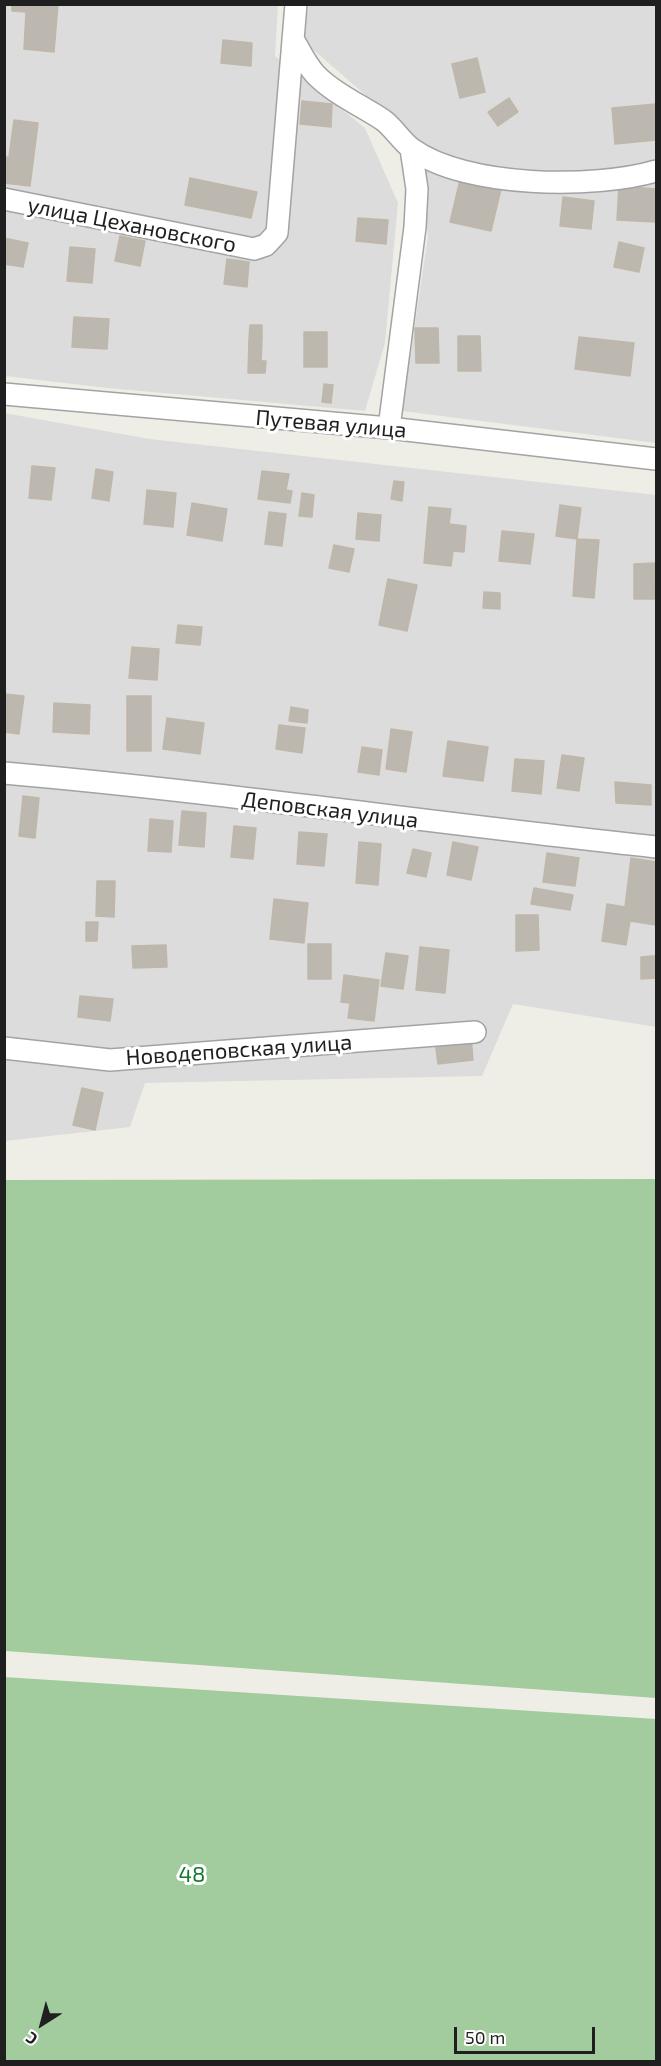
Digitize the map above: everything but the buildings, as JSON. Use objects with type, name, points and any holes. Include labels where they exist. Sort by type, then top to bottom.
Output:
[{"type":"street","name":"улица Цехановского","points":[[4,199],[254,249],[266,245],[277,233],[296,4]]},
{"type":"street","points":[[293,39],[315,74],[389,124],[411,149],[452,170],[485,177],[578,182],[638,177],[657,171]]},
{"type":"street","points":[[389,428],[415,227],[417,189],[411,149]]},
{"type":"street","name":"Путевая улица","points":[[4,394],[389,428],[657,459]]},
{"type":"street","name":"Деповская улица","points":[[4,773],[119,783],[467,827],[657,847]]},
{"type":"street","name":"Новодеповская улица","points":[[4,1048],[110,1060],[475,1032]]},
{"type":"shaded area","points":[[5,5],[278,5],[275,56],[365,128],[398,203],[385,343],[365,411],[107,388],[5,376]]},
{"type":"shaded area","points":[[309,5],[656,5],[656,443],[402,411],[428,236],[415,138],[302,40]]},
{"type":"shaded area","points":[[4,413],[150,439],[656,495],[656,1027],[513,1004],[482,1076],[145,1083],[130,1127],[5,1141]]},
{"type":"green space","points":[[656,1179],[656,1698],[5,1651],[5,1180]]},
{"type":"green space","name":"48","points":[[4,1677],[656,1719],[656,2061],[5,2061]]}]
